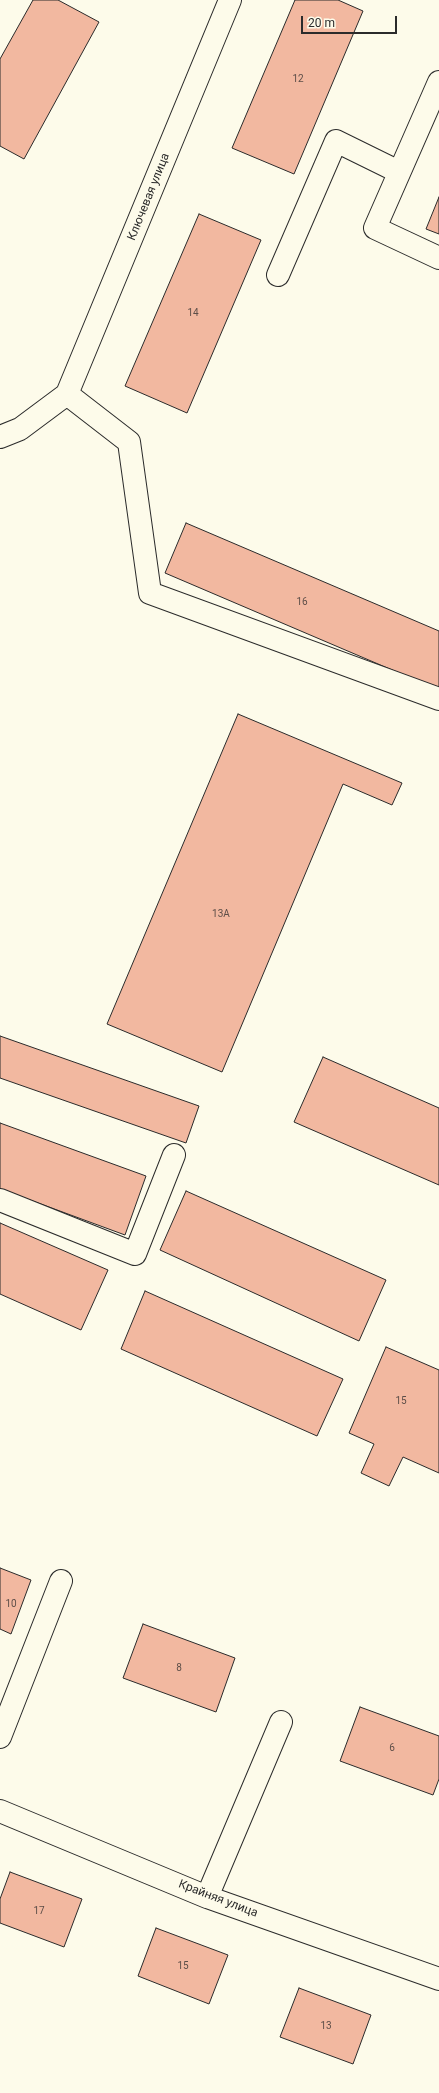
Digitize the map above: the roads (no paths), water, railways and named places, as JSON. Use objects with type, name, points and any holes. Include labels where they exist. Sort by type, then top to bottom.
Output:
[{"type":"street","name":"Ключевая улица","points":[[67,394],[230,0]]},
{"type":"street","points":[[439,82],[374,228],[439,258]]},
{"type":"street","points":[[278,275],[336,141],[399,172]]},
{"type":"street","points":[[0,437],[20,428],[67,394],[129,442],[150,593],[439,699]]},
{"type":"street","points":[[0,1200],[135,1254],[174,1155]]},
{"type":"street","points":[[0,1736],[61,1580]]},
{"type":"street","points":[[207,1897],[281,1722]]},
{"type":"street","name":"Крайняя улица","points":[[0,1811],[207,1897],[439,1978]]}]
